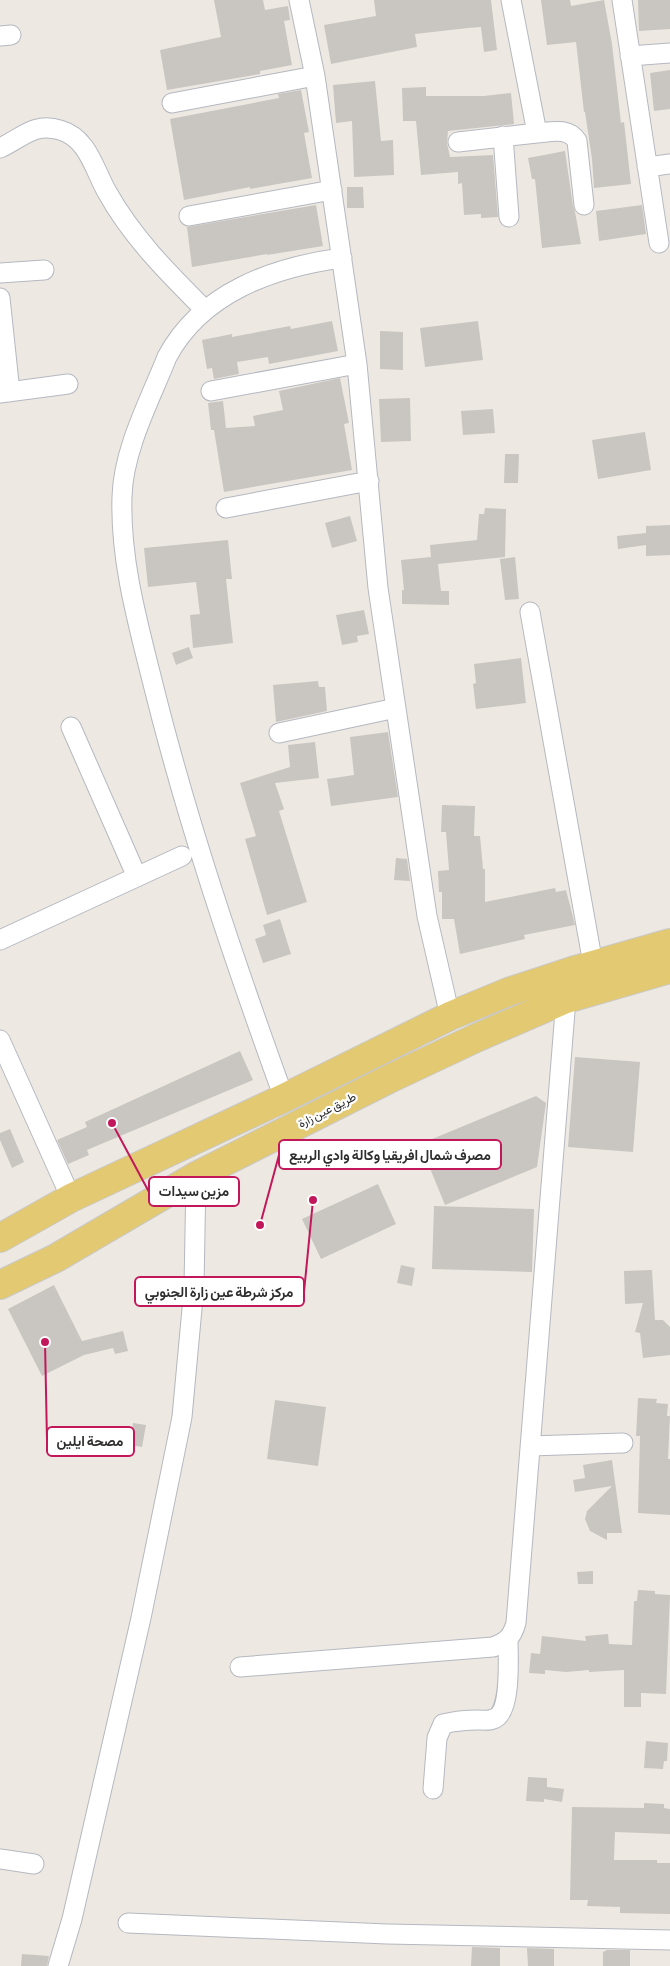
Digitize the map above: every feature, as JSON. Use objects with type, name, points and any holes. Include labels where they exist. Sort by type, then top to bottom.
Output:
[{"type":"main road","points":[[0,1238],[71,1198],[284,1098],[450,1016],[508,992],[593,964],[670,943]]},
{"type":"main road","name":"طريق عين زارة","points":[[0,1285],[56,1258],[196,1176],[389,1079],[476,1038],[566,999],[670,969]]},
{"type":"main road","points":[[46,1212],[36,1226],[36,1234],[42,1250],[56,1258]]},
{"type":"street","points":[[299,0],[315,76],[357,364],[378,588],[427,916],[450,1016]]},
{"type":"street","points":[[511,0],[537,133]]},
{"type":"street","points":[[622,0],[659,243]]},
{"type":"street","points":[[630,56],[670,53]]},
{"type":"street","points":[[172,103],[315,76]]},
{"type":"street","points":[[0,148],[30,130],[40,128],[60,130],[76,138],[88,153],[106,191],[129,227],[160,264],[204,309]]},
{"type":"street","points":[[458,142],[565,131],[573,135],[576,141],[584,205]]},
{"type":"street","points":[[503,136],[509,217]]},
{"type":"street","points":[[648,167],[670,164]]},
{"type":"street","points":[[188,216],[332,190]]},
{"type":"street","points":[[284,1098],[217,907],[177,774],[142,640],[127,573],[122,539],[122,496],[131,449],[174,344],[193,320],[204,309],[249,284],[272,274],[318,261],[342,258]]},
{"type":"street","points":[[0,273],[44,270]]},
{"type":"street","points":[[0,298],[5,392],[68,384]]},
{"type":"street","points":[[211,391],[357,364]]},
{"type":"street","points":[[226,508],[369,481]]},
{"type":"street","points":[[530,612],[593,964]]},
{"type":"street","points":[[279,733],[396,708]]},
{"type":"street","points":[[71,727],[137,877]]},
{"type":"street","points":[[0,940],[182,856]]},
{"type":"street","points":[[240,1667],[493,1647],[504,1643],[512,1635],[516,1623],[566,999]]},
{"type":"street","points":[[0,1040],[71,1198]]},
{"type":"street","points":[[58,1966],[72,1919],[141,1618],[182,1418],[194,1287],[196,1176]]},
{"type":"street","points":[[530,1446],[623,1442]]},
{"type":"street","points":[[433,1789],[437,1738],[443,1724],[454,1721],[492,1720],[499,1717],[503,1711],[508,1672],[508,1639]]},
{"type":"street","points":[[0,1859],[34,1864]]},
{"type":"street","points":[[128,1923],[377,1934],[670,1940]]},
{"type":"building","points":[[214,0],[263,0],[265,10],[288,6],[290,20],[284,21],[292,65],[260,71],[260,74],[167,90],[160,50],[221,37]]},
{"type":"building","points":[[374,0],[491,0],[497,50],[484,52],[481,27],[468,28],[415,34],[417,47],[331,64],[324,25],[376,16]]},
{"type":"building","points":[[541,0],[570,0],[571,6],[604,0],[612,44],[621,123],[624,122],[631,184],[594,188],[592,159],[584,112],[576,42],[547,45]]},
{"type":"building","points":[[638,0],[670,0],[670,29],[639,31]]},
{"type":"building","points":[[670,70],[670,109],[654,111],[650,73]]},
{"type":"building","points":[[375,81],[381,141],[393,140],[394,175],[354,177],[352,121],[336,123],[333,85]]},
{"type":"building","points":[[426,87],[426,96],[484,96],[511,93],[514,124],[448,131],[447,143],[450,157],[493,155],[498,217],[481,218],[481,214],[464,215],[462,183],[458,184],[458,172],[421,175],[416,121],[403,121],[402,88]]},
{"type":"building","points":[[301,90],[309,132],[304,133],[312,178],[250,189],[250,187],[184,200],[170,119],[279,98],[278,94]]},
{"type":"building","points":[[565,151],[581,244],[542,248],[535,179],[532,179],[528,158]]},
{"type":"building","points":[[347,187],[363,187],[364,208],[347,208]]},
{"type":"building","points":[[316,205],[323,246],[192,267],[187,227]]},
{"type":"building","points":[[642,205],[646,234],[599,241],[596,211]]},
{"type":"building","points":[[332,321],[338,351],[269,364],[268,357],[237,362],[239,374],[214,379],[212,368],[207,369],[202,340],[232,334],[232,337],[290,326],[291,329]]},
{"type":"building","points":[[478,321],[483,360],[425,367],[420,328]]},
{"type":"building","points":[[380,331],[403,332],[403,370],[380,369]]},
{"type":"building","points":[[340,378],[349,423],[344,424],[352,470],[224,492],[214,430],[211,430],[208,403],[223,401],[226,428],[255,426],[253,416],[283,410],[279,391]]},
{"type":"building","points":[[410,398],[411,441],[381,442],[379,399]]},
{"type":"building","points":[[493,409],[495,433],[463,435],[461,411]]},
{"type":"building","points":[[645,432],[651,470],[598,479],[592,440]]},
{"type":"building","points":[[505,454],[519,454],[518,483],[504,483]]},
{"type":"building","points":[[485,508],[506,509],[505,557],[438,564],[441,591],[449,591],[449,605],[402,604],[402,590],[404,590],[401,560],[431,557],[430,545],[477,540],[479,514],[484,514]]},
{"type":"building","points":[[350,516],[357,541],[332,548],[325,523]]},
{"type":"building","points":[[670,525],[670,555],[646,556],[646,545],[618,549],[617,536],[646,533],[646,526]]},
{"type":"building","points":[[228,540],[232,579],[226,579],[233,643],[193,648],[190,615],[200,614],[196,582],[148,587],[144,548]]},
{"type":"building","points":[[515,557],[519,599],[505,600],[500,559]]},
{"type":"building","points":[[364,610],[369,634],[357,636],[358,642],[342,645],[336,615]]},
{"type":"building","points":[[189,647],[193,658],[176,665],[172,653]]},
{"type":"building","points":[[521,658],[526,703],[476,709],[473,684],[476,683],[474,664]]},
{"type":"building","points":[[318,681],[319,687],[325,687],[327,711],[276,722],[273,685]]},
{"type":"building","points":[[388,732],[398,797],[331,806],[327,779],[354,775],[350,737]]},
{"type":"building","points":[[315,742],[319,778],[275,783],[284,809],[279,811],[307,902],[267,915],[245,839],[256,836],[240,783],[290,767],[288,745]]},
{"type":"building","points":[[442,805],[475,806],[474,836],[480,836],[483,869],[485,869],[485,902],[555,888],[556,892],[566,890],[575,925],[524,935],[525,939],[460,954],[454,919],[442,919],[442,892],[439,892],[438,871],[449,870],[446,832],[441,832]]},
{"type":"building","points":[[396,858],[407,859],[410,881],[394,880]]},
{"type":"building","points":[[280,919],[291,954],[263,963],[255,939],[266,935],[263,925]]},
{"type":"building","points":[[240,1051],[253,1080],[87,1150],[89,1155],[68,1164],[57,1140],[87,1127],[85,1122]]},
{"type":"building","points":[[575,1057],[640,1062],[633,1152],[568,1147]]},
{"type":"building","points":[[536,1096],[546,1103],[537,1167],[445,1205],[420,1144]]},
{"type":"building","points":[[10,1129],[24,1162],[12,1168],[0,1140],[0,1133]]},
{"type":"building","points":[[378,1184],[396,1224],[321,1259],[302,1219]]},
{"type":"building","points":[[434,1206],[534,1209],[532,1272],[432,1269]]},
{"type":"building","points":[[401,1265],[415,1268],[412,1286],[397,1283]]},
{"type":"building","points":[[652,1270],[655,1320],[663,1320],[670,1327],[670,1355],[643,1358],[640,1333],[635,1332],[643,1303],[625,1304],[624,1271]]},
{"type":"building","points":[[54,1285],[82,1341],[123,1331],[128,1351],[115,1354],[113,1348],[84,1355],[42,1376],[8,1309]]},
{"type":"building","points":[[638,1398],[657,1399],[656,1403],[668,1404],[667,1416],[670,1416],[668,1459],[670,1459],[670,1515],[638,1513],[640,1436],[636,1436]]},
{"type":"building","points":[[275,1400],[326,1407],[318,1466],[267,1459]]},
{"type":"building","points":[[133,1423],[146,1425],[142,1447],[130,1445]]},
{"type":"building","points":[[612,1460],[622,1533],[607,1533],[607,1540],[590,1531],[585,1519],[587,1511],[612,1486],[575,1492],[573,1480],[585,1478],[583,1465]]},
{"type":"building","points":[[593,1571],[593,1584],[578,1584],[577,1572]]},
{"type":"building","points":[[638,1590],[655,1591],[655,1594],[670,1595],[666,1694],[641,1693],[641,1707],[624,1707],[624,1670],[566,1672],[545,1670],[545,1674],[529,1673],[531,1653],[540,1654],[542,1636],[586,1641],[585,1636],[608,1634],[609,1644],[632,1645],[634,1601],[637,1601]]},
{"type":"building","points":[[646,1741],[668,1743],[667,1761],[664,1761],[663,1769],[644,1768]]},
{"type":"building","points":[[528,1777],[547,1778],[547,1787],[564,1789],[562,1802],[544,1799],[544,1802],[526,1801]]},
{"type":"building","points":[[644,1803],[664,1804],[664,1808],[670,1809],[670,1834],[615,1832],[614,1860],[657,1860],[657,1863],[670,1863],[670,1914],[620,1913],[620,1907],[587,1906],[588,1900],[570,1900],[572,1807],[644,1808]]},
{"type":"building","points":[[472,1947],[500,1948],[500,1966],[471,1966]]},
{"type":"building","points":[[527,1948],[554,1949],[554,1966],[528,1966]]},
{"type":"building","points":[[607,1950],[630,1950],[630,1966],[603,1966],[603,1952]]},
{"type":"building","points":[[22,1954],[49,1956],[47,1966],[21,1966]]},
{"type":"place","name":"مزين سيدات","points":[[112,1123]]},
{"type":"place","name":"مركز شرطة عين زارة الجنوبي","points":[[313,1200]]},
{"type":"place","name":"مصرف شمال افريقيا وكالة وادي الربيع","points":[[260,1225]]},
{"type":"place","name":"مصحة ايلين","points":[[45,1342]]}]
